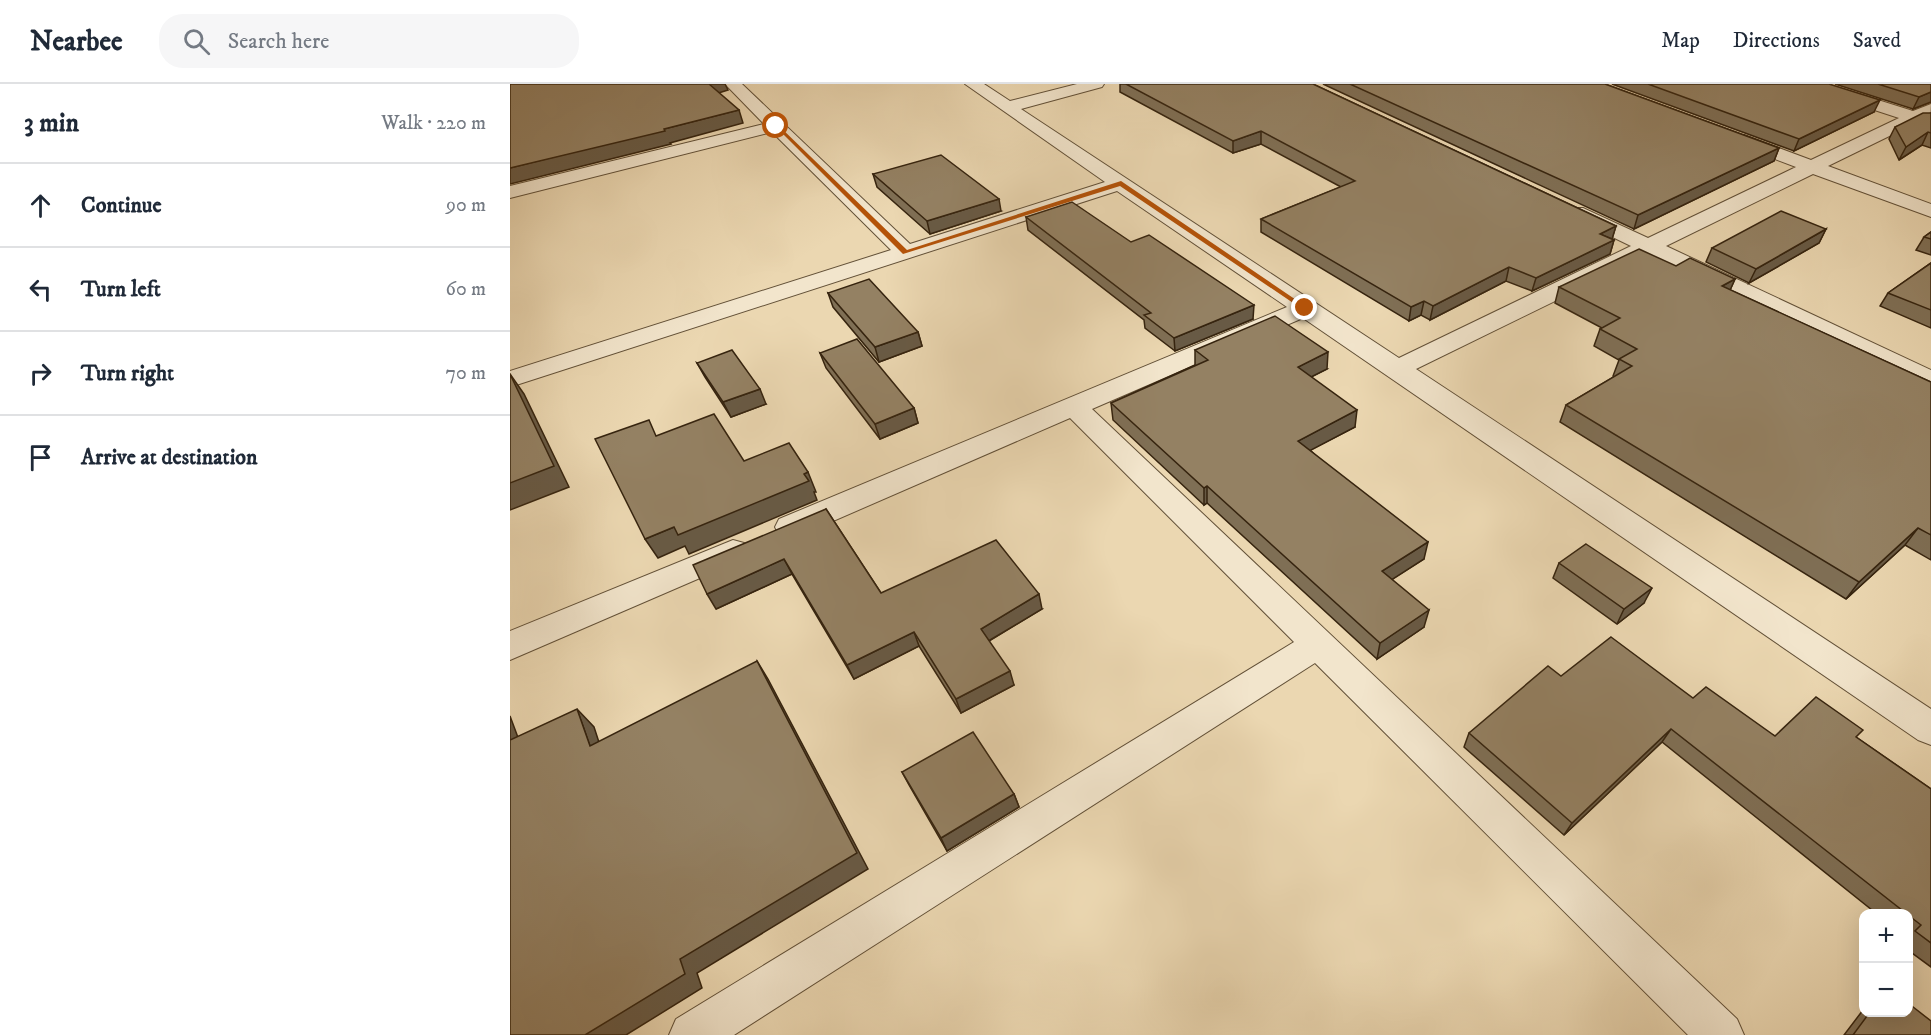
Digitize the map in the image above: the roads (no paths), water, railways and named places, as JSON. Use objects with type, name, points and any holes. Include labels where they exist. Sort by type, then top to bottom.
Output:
[{"type":"street","points":[[733,84],[906,252]]},
{"type":"street","points":[[973,84],[1931,729]]},
{"type":"street","points":[[1007,107],[1096,84]]},
{"type":"street","points":[[1810,84],[1925,116]]},
{"type":"street","points":[[1396,369],[1812,167],[1925,116]]},
{"type":"street","points":[[510,192],[776,126]]},
{"type":"street","points":[[1724,134],[1931,211]]},
{"type":"street","points":[[510,379],[1121,183]]},
{"type":"street","points":[[1562,206],[1931,380]]},
{"type":"street","points":[[510,646],[1305,308]]},
{"type":"street","points":[[1073,406],[1721,1035]]},
{"type":"street","points":[[692,1035],[1318,644]]}]
